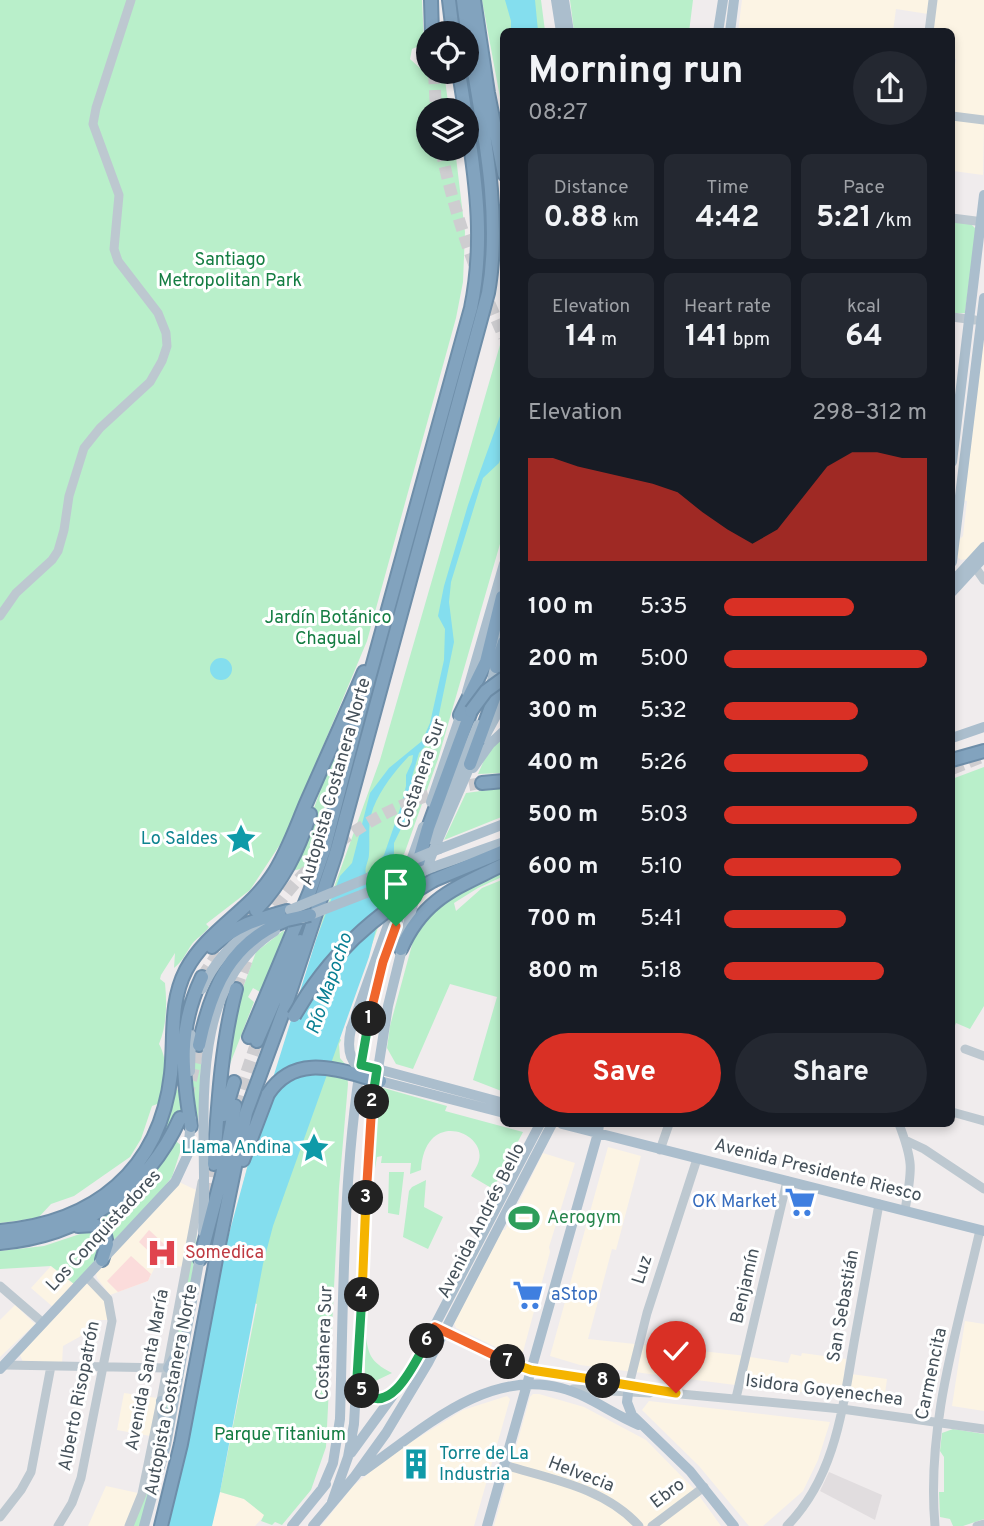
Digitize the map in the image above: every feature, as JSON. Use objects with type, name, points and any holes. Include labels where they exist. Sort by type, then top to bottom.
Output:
[{"type":"highway","points":[[431,0],[432,21]]},
{"type":"highway","points":[[449,0],[452,21]]},
{"type":"highway","name":"Autopista Costanera Norte","points":[[161,1526],[181,1444],[227,1207],[254,1088],[324,890],[471,362],[490,279],[493,242],[491,197],[463,0]]},
{"type":"highway","points":[[474,0],[500,153]]},
{"type":"highway","name":"Autopista Costanera Norte","points":[[324,890],[253,1039],[324,850],[475,290],[479,210],[472,161]]},
{"type":"highway","points":[[409,879],[486,662],[500,605]]},
{"type":"highway","points":[[0,1231],[41,1226],[79,1212],[112,1190],[136,1167],[149,1147],[162,1118],[171,1074],[174,1006],[186,970],[205,943],[254,897],[274,873],[382,630]]},
{"type":"highway","points":[[466,713],[500,673]]},
{"type":"highway","points":[[470,764],[500,675]]},
{"type":"highway","points":[[955,754],[984,749]]},
{"type":"highway","points":[[955,759],[984,749]]},
{"type":"highway","points":[[257,910],[277,886],[293,859],[328,754]]},
{"type":"highway","points":[[482,783],[500,781]]},
{"type":"highway","points":[[239,1151],[268,1067],[313,984],[355,935],[389,907],[434,874],[500,846]]},
{"type":"highway","points":[[401,949],[416,920],[430,905],[454,889],[500,866]]},
{"type":"highway","points":[[173,1043],[177,1015],[195,967],[225,935],[246,923],[310,915]]},
{"type":"highway","points":[[199,1045],[211,1000],[230,962],[258,934],[288,916]]},
{"type":"highway","points":[[191,1126],[183,1066],[183,1036],[189,1007],[201,977]]},
{"type":"highway","points":[[234,1082],[214,1165],[222,1063],[236,989]]},
{"type":"highway","points":[[227,1207],[268,1094],[285,1076],[305,1068],[327,1068],[382,1078]]},
{"type":"highway","points":[[200,1259],[222,1175],[235,1106]]},
{"type":"highway","points":[[47,1234],[92,1215],[132,1187],[158,1159],[180,1118]]},
{"type":"highway","points":[[0,1243],[85,1224],[98,1226],[104,1231],[107,1241],[102,1260]]},
{"type":"main road","points":[[556,0],[560,28]]},
{"type":"main road","points":[[564,0],[568,28]]},
{"type":"main road","points":[[719,28],[723,0]]},
{"type":"main road","points":[[730,28],[734,0]]},
{"type":"main road","points":[[955,414],[957,381],[969,319],[984,195]]},
{"type":"main road","points":[[955,537],[984,298]]},
{"type":"main road","points":[[955,464],[964,461]]},
{"type":"main road","points":[[955,588],[982,552]]},
{"type":"main road","points":[[955,557],[959,562],[973,564]]},
{"type":"main road","points":[[955,579],[973,564]]},
{"type":"main road","name":"Costanera Sur","points":[[322,1489],[332,1463],[340,1419],[351,1158],[361,1065],[383,962],[466,713],[500,580]]},
{"type":"main road","name":"Costanera Sur","points":[[382,1078],[363,1072],[353,1063],[349,1049],[351,1029],[409,879],[500,674]]},
{"type":"main road","name":"Costanera Sur","points":[[332,1502],[348,1457],[354,1424],[368,1155],[382,1078],[388,1006],[413,904],[470,764],[500,708]]},
{"type":"main road","points":[[955,737],[984,727]]},
{"type":"main road","points":[[459,792],[485,750],[500,735]]},
{"type":"main road","name":"Los Conquistadores","points":[[2,1367],[175,1182],[188,1154],[191,1126],[190,1036],[196,1006],[204,985],[219,960],[254,928],[500,826]]},
{"type":"main road","points":[[310,915],[434,874]]},
{"type":"main road","name":"Avenida Santa María","points":[[144,1526],[166,1445],[200,1259],[204,1223],[204,1099],[209,1045],[219,1004],[230,979],[249,953],[288,916]]},
{"type":"main road","points":[[361,1065],[382,1078],[500,1113]]},
{"type":"main road","points":[[382,1078],[500,1102]]},
{"type":"main road","name":"Avenida Andrés Bello","points":[[313,1526],[355,1476],[403,1406],[539,1127]]},
{"type":"main road","name":"Avenida Andrés Bello","points":[[292,1526],[348,1457],[439,1329],[550,1127]]},
{"type":"main road","name":"Avenida Presidente Riesco","points":[[575,1127],[600,1127],[660,1150],[982,1231]]},
{"type":"main road","points":[[487,1526],[600,1127]]},
{"type":"main road","points":[[579,1128],[592,1153]]},
{"type":"main road","name":"Isidora Goyenechea","points":[[439,1329],[531,1370],[628,1389]]},
{"type":"main road","points":[[168,1368],[187,1334]]},
{"type":"main road","points":[[357,1377],[362,1390],[374,1399],[385,1397],[402,1383]]},
{"type":"main road","name":"Avenida Andrés Bello","points":[[355,1476],[473,1397],[503,1387],[527,1385]]},
{"type":"main road","name":"Isidora Goyenechea","points":[[527,1385],[561,1388]]},
{"type":"main road","points":[[561,1388],[596,1402],[642,1427],[667,1447],[704,1487],[734,1526]]},
{"type":"main road","points":[[628,1389],[628,1408],[642,1427]]},
{"type":"main road","points":[[161,1401],[166,1445]]},
{"type":"street","points":[[0,616],[16,593],[52,560],[58,551],[69,496],[84,448],[100,428],[150,382],[165,353],[166,333],[158,313],[118,261],[114,249],[119,195],[93,124],[131,0]]},
{"type":"street","points":[[930,28],[933,0]]},
{"type":"street","points":[[955,116],[984,120]]},
{"type":"street","points":[[955,218],[982,222]]},
{"type":"street","points":[[955,317],[983,321]]},
{"type":"street","points":[[973,564],[984,580]]},
{"type":"street","points":[[965,1048],[984,1056]]},
{"type":"street","points":[[955,1113],[984,1121]]},
{"type":"street","points":[[660,1150],[668,1127]]},
{"type":"street","points":[[900,1127],[907,1141],[911,1175],[905,1210]]},
{"type":"street","points":[[907,1141],[925,1149],[984,1189]]},
{"type":"street","name":"Luz","points":[[628,1389],[647,1313],[697,1159]]},
{"type":"street","name":"Avenida Santa María","points":[[129,1526],[142,1493],[203,1178]]},
{"type":"street","name":"Benjamín","points":[[736,1398],[787,1181]]},
{"type":"street","name":"San Sebastián","points":[[787,1526],[809,1497],[824,1470],[836,1437],[878,1204]]},
{"type":"street","name":"Carmencita","points":[[935,1526],[933,1480],[937,1422],[982,1231]]},
{"type":"street","name":"Alberto Risopatrón","points":[[58,1526],[72,1503],[81,1478],[112,1321],[111,1309],[105,1295],[87,1277]]},
{"type":"street","points":[[0,1286],[44,1323]]},
{"type":"street","points":[[0,1517],[31,1472],[51,1366]]},
{"type":"street","points":[[2,1367],[168,1368]]},
{"type":"street","name":"Isidora Goyenechea","points":[[561,1388],[628,1389],[736,1398],[842,1409],[984,1429]]},
{"type":"street","name":"Helvecia","points":[[504,1465],[596,1494],[622,1510],[639,1526]]},
{"type":"street","name":"Ebro","points":[[652,1526],[704,1487]]},
{"type":"street","points":[[977,1526],[984,1524]]},
{"type":"shaded area","points":[[742,0],[930,0],[928,14],[896,9],[893,28],[738,28]]},
{"type":"shaded area","points":[[936,0],[984,0],[984,117],[955,113],[955,28],[932,28]]},
{"type":"shaded area","points":[[955,120],[984,123],[983,175],[955,171]]},
{"type":"shaded area","points":[[984,326],[984,540],[967,559],[961,560],[957,557],[958,541],[963,536],[967,501],[963,500]]},
{"type":"shaded area","points":[[608,1147],[641,1156],[616,1250],[612,1249],[588,1339],[788,1363],[791,1354],[801,1356],[802,1353],[846,1359],[844,1373],[887,1379],[884,1400],[743,1386],[580,1365],[550,1356]]},
{"type":"shaded area","points":[[543,1153],[575,1163],[549,1247],[550,1252],[523,1352],[515,1356],[456,1328],[454,1323]]},
{"type":"shaded area","points":[[179,1182],[196,1190],[183,1267],[157,1263],[148,1281],[110,1295],[96,1273]]},
{"type":"shaded area","name":"Somedica","points":[[149,1230],[164,1244],[176,1245],[172,1266],[157,1263],[157,1259],[139,1242]]},
{"type":"shaded area","points":[[131,1256],[151,1274],[148,1281],[118,1292],[107,1281]]},
{"type":"shaded area","points":[[51,1266],[74,1284],[53,1307],[31,1288]]},
{"type":"shaded area","points":[[87,1283],[105,1299],[109,1320],[93,1320],[81,1336],[63,1346],[62,1364],[23,1362],[20,1355]]},
{"type":"shaded area","points":[[15,1305],[35,1324],[0,1357],[0,1320]]},
{"type":"shaded area","points":[[965,1321],[984,1324],[984,1411],[952,1406]]},
{"type":"shaded area","points":[[124,1393],[157,1398],[150,1436],[117,1430]]},
{"type":"shaded area","points":[[533,1394],[584,1407],[646,1440],[695,1490],[721,1526],[494,1526]]},
{"type":"shaded area","points":[[507,1396],[510,1399],[474,1526],[321,1526],[353,1486],[395,1452],[463,1410]]},
{"type":"shaded area","points":[[649,1401],[830,1422],[818,1460],[803,1491],[763,1526],[749,1526],[699,1466],[642,1410]]},
{"type":"shaded area","points":[[829,1472],[882,1495],[875,1520],[820,1491]]},
{"type":"shaded area","points":[[106,1486],[138,1493],[125,1526],[88,1526]]},
{"type":"shaded area","points":[[220,1492],[244,1499],[265,1515],[255,1526],[212,1526]]},
{"type":"green space","name":"Santiago Metropolitan Park","points":[[0,0],[422,0],[423,21],[416,21],[416,47],[412,49],[410,59],[416,64],[416,84],[446,84],[447,98],[416,98],[416,161],[456,161],[465,232],[463,282],[456,318],[367,641],[285,837],[250,890],[206,924],[209,927],[174,968],[175,953],[161,975],[160,979],[165,983],[166,998],[165,1022],[159,1044],[165,1065],[163,1088],[160,1103],[152,1106],[141,1139],[130,1157],[74,1196],[51,1204],[38,1218],[0,1223]]},
{"type":"green space","points":[[482,0],[541,0],[545,28],[500,28],[500,97]]},
{"type":"green space","points":[[570,0],[693,0],[690,28],[574,28]]},
{"type":"green space","points":[[955,221],[970,223],[976,229],[965,313],[955,314]]},
{"type":"green space","name":"Parque Titanium","points":[[500,345],[500,544],[438,759],[339,1037],[340,1058],[346,1065],[348,1084],[339,1188],[326,1447],[311,1490],[282,1525],[275,1522],[272,1525],[261,1521],[264,1515],[244,1499],[220,1492],[257,1304],[217,1291],[247,1168],[324,915],[380,760]]},
{"type":"green space","points":[[347,725],[308,867],[304,871],[292,871],[334,751]]},
{"type":"green space","points":[[500,740],[500,773],[478,774],[488,751]]},
{"type":"green space","points":[[984,767],[984,1006],[970,1029],[956,1023],[955,1026],[955,778]]},
{"type":"green space","points":[[500,789],[500,818],[444,840],[466,793]]},
{"type":"green space","points":[[500,872],[500,878],[454,903],[456,911],[482,888],[500,881],[500,1090],[473,1080],[497,997],[450,984],[413,1069],[396,1064],[387,1048],[390,1026],[416,930],[444,900]]},
{"type":"green space","points":[[284,930],[283,943],[260,992],[253,988],[248,997],[254,1002],[225,1077],[234,1012],[256,952]]},
{"type":"green space","points":[[193,1045],[202,1046],[198,1124],[193,1087]]},
{"type":"green space","points":[[173,1084],[180,1093],[184,1120],[144,1167]]},
{"type":"green space","points":[[380,1087],[447,1106],[445,1111],[523,1132],[493,1189],[471,1176],[478,1162],[479,1150],[473,1141],[454,1131],[443,1132],[433,1138],[425,1151],[421,1170],[410,1174],[411,1163],[381,1163],[382,1156],[377,1157],[373,1168]]},
{"type":"green space","points":[[178,1132],[177,1142],[182,1146],[172,1177],[152,1202],[110,1244],[96,1221],[133,1193],[161,1160]]},
{"type":"green space","points":[[389,1172],[404,1172],[399,1215],[388,1213]]},
{"type":"green space","points":[[426,1180],[424,1207],[443,1217],[428,1249],[403,1237],[409,1191]]},
{"type":"green space","points":[[199,1207],[190,1288],[169,1408],[140,1526],[133,1526]]},
{"type":"green space","points":[[89,1231],[100,1235],[101,1249],[95,1262],[74,1284],[51,1266],[0,1269],[0,1251],[44,1246]]},
{"type":"green space","points":[[365,1329],[371,1356],[378,1365],[392,1373],[365,1386]]},
{"type":"green space","points":[[953,1429],[984,1434],[984,1519],[963,1526],[953,1526],[950,1519],[940,1517],[939,1492],[944,1492],[944,1457],[940,1451],[942,1433]]},
{"type":"water","points":[[505,0],[535,0],[538,28],[511,28]]},
{"type":"water","name":"Río Mapocho","points":[[500,416],[500,460],[483,478],[451,582],[449,602],[454,642],[436,729],[433,737],[419,753],[412,777],[414,802],[394,843],[394,857],[369,957],[273,1226],[263,1264],[212,1526],[166,1526],[221,1263],[263,1110],[316,940],[340,876],[352,863],[370,793],[389,768],[422,741],[430,723],[444,660],[445,629],[438,616],[468,505]],"holes":[[[413,755],[406,775],[401,806],[384,855],[366,874],[370,820],[374,807],[392,776],[409,756]]]},
{"type":"water","points":[[221,658],[229,661],[232,669],[229,677],[221,680],[213,677],[210,669],[213,661]]},
{"type":"tunnel","points":[[435,84],[435,98]]},
{"type":"tunnel","points":[[444,161],[467,245],[500,327]]},
{"type":"tunnel","points":[[955,768],[984,756]]},
{"type":"tunnel","points":[[266,922],[285,895],[308,870],[359,828],[418,799],[449,789],[482,783]]},
{"type":"tunnel","points":[[202,977],[222,947],[256,910]]},
{"type":"tunnel","points":[[236,989],[248,957]]},
{"type":"tunnel","points":[[235,1106],[257,1041]]},
{"type":"tunnel","points":[[187,1098],[199,1045]]},
{"type":"tunnel","points":[[208,1213],[214,1165]]},
{"type":"place","name":"Lo Saldes","points":[[241,839]]},
{"type":"place","name":"Llama Andina","points":[[314,1148]]},
{"type":"place","name":"OK Market","points":[[800,1202]]},
{"type":"place","name":"Aerogym","points":[[524,1218]]},
{"type":"place","name":"Somedica","points":[[162,1253]]},
{"type":"place","name":"aStop","points":[[528,1295]]},
{"type":"place","name":"Torre de La Industria","points":[[416,1464]]},
{"type":"route","points":[[396,926],[377,984],[361,1065],[377,1069],[368,1155],[357,1377],[362,1390],[374,1399],[385,1397],[398,1388],[435,1327],[531,1370],[676,1393]]},
{"type":"park label","name":"Jardín Botánico Chagual","points":[[328,628]]}]
